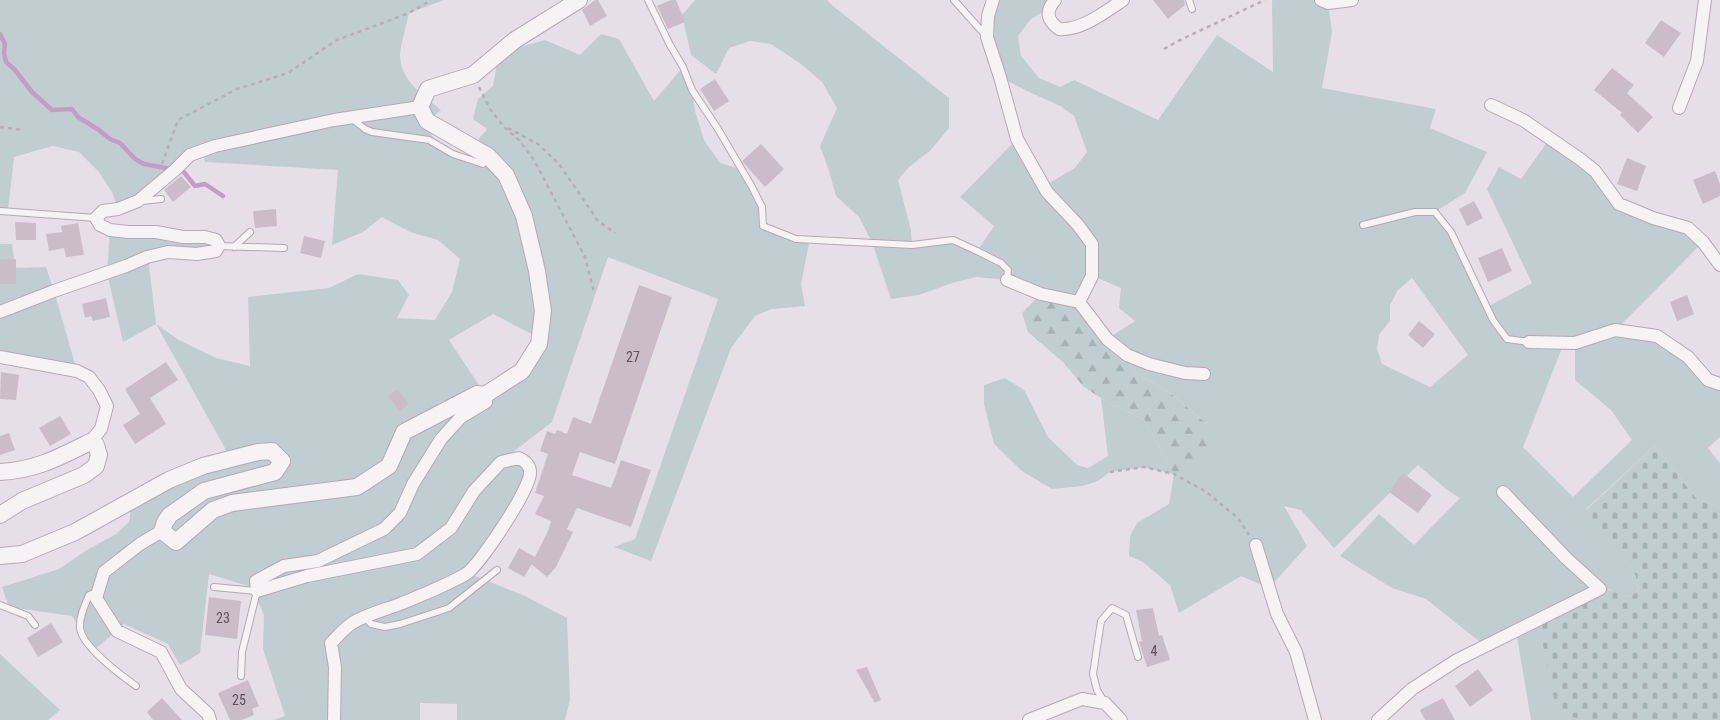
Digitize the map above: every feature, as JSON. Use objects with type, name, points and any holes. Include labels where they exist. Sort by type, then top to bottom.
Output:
[{"type":"street","points":[[420,107],[428,89],[473,75],[515,40],[579,0]]},
{"type":"street","points":[[993,0],[988,16],[987,37],[1017,138],[1046,192],[1078,225],[1092,244],[1092,276],[1079,302]]},
{"type":"street","points":[[1055,0],[1048,11],[1048,17],[1059,29],[1066,30],[1099,16],[1123,0]]},
{"type":"street","points":[[1321,0],[1328,3],[1352,0]]},
{"type":"street","points":[[1679,108],[1696,61],[1705,0]]},
{"type":"street","points":[[1491,106],[1523,120],[1590,167],[1595,171],[1618,204],[1653,218],[1688,228],[1703,242],[1720,265]]},
{"type":"street","points":[[0,312],[54,290],[148,257],[168,252],[197,254],[216,251],[220,246],[216,240],[156,232],[110,230],[100,225],[96,218],[103,211],[118,209],[138,201],[190,155],[214,146],[315,124],[420,107]]},
{"type":"street","points":[[162,531],[176,542],[212,510],[232,503],[357,487],[389,466],[404,432],[477,394],[485,395],[522,371],[539,344],[543,311],[537,271],[524,216],[506,175],[488,156],[427,121],[420,107]]},
{"type":"street","points":[[1007,280],[1040,294],[1079,302],[1107,339],[1127,355],[1149,364],[1185,373],[1204,374]]},
{"type":"street","points":[[1529,342],[1575,342],[1615,330],[1657,336],[1688,357],[1708,380],[1720,384]]},
{"type":"street","points":[[0,356],[77,371],[89,377],[99,390],[107,406],[101,429],[90,442],[44,464],[0,472]]},
{"type":"street","points":[[334,720],[335,666],[331,643],[351,624],[364,616],[400,604],[468,573],[498,536],[518,503],[530,478],[527,462],[519,458],[501,462],[474,491],[451,528],[417,554],[307,576],[257,591],[256,581],[284,566],[318,561],[384,529],[400,513],[413,484],[441,439],[462,417],[486,402],[485,395]]},
{"type":"street","points":[[0,515],[22,501],[84,476],[96,466],[99,455],[96,445],[90,442]]},
{"type":"street","points":[[0,556],[22,554],[75,532],[169,480],[203,466],[258,452],[272,451],[282,461],[275,472],[204,491],[170,514],[162,531],[140,544],[104,572],[96,592],[96,598],[117,632],[161,652],[181,689],[208,714],[210,720]]},
{"type":"street","points":[[1378,720],[1412,689],[1458,660],[1600,589],[1566,558],[1503,492]]},
{"type":"street","points":[[1256,545],[1277,614],[1296,652],[1315,720]]},
{"type":"street","points":[[1029,720],[1082,699],[1105,703],[1121,720]]},
{"type":"lane","points":[[648,0],[683,67],[692,90],[718,129],[752,187],[762,207],[764,226],[796,239],[912,245],[953,240],[1000,263],[1008,270],[1007,280]]},
{"type":"lane","points":[[954,0],[987,37]]},
{"type":"lane","points":[[1188,0],[1192,9]]},
{"type":"lane","points":[[351,118],[364,129],[372,132],[429,140],[453,154],[483,164]]},
{"type":"lane","points":[[138,201],[161,198]]},
{"type":"lane","points":[[0,211],[96,218]]},
{"type":"lane","points":[[1363,225],[1415,212],[1435,212],[1451,232],[1493,320],[1507,338],[1529,342]]},
{"type":"lane","points":[[234,247],[250,232]]},
{"type":"lane","points":[[220,246],[284,248]]},
{"type":"lane","points":[[364,616],[371,624],[385,627],[449,608],[497,570]]},
{"type":"lane","points":[[214,587],[257,591],[242,652],[241,676]]},
{"type":"lane","points":[[96,592],[89,595],[82,615],[80,630],[93,651],[136,686]]},
{"type":"lane","points":[[0,605],[28,616],[36,625]]},
{"type":"lane","points":[[1105,703],[1096,690],[1093,674],[1101,621],[1112,608],[1126,615],[1138,657]]},
{"type":"path","points":[[163,158],[178,120],[237,89],[288,73],[337,40],[409,13],[431,0]]},
{"type":"path","points":[[1164,49],[1211,24],[1265,0]]},
{"type":"path","points":[[473,75],[490,109],[504,127],[519,140],[534,160],[585,257],[594,292]]},
{"type":"path","points":[[0,127],[23,130]]},
{"type":"path","points":[[504,127],[522,134],[538,144],[559,164],[598,221],[615,233]]},
{"type":"path","points":[[1110,472],[1144,467],[1174,474],[1205,491],[1238,518],[1256,545]]},
{"type":"green space","points":[[0,0],[444,0],[409,13],[400,56],[404,73],[414,87],[441,110],[433,117],[420,108],[437,143],[466,159],[487,129],[473,119],[478,99],[493,86],[499,53],[545,40],[580,55],[601,34],[619,39],[654,101],[683,67],[692,90],[695,111],[704,140],[720,163],[741,169],[762,207],[764,226],[785,235],[810,239],[801,284],[805,306],[772,309],[755,316],[731,348],[651,561],[614,547],[635,539],[718,299],[608,257],[552,422],[503,460],[509,459],[530,472],[468,573],[525,596],[567,618],[570,699],[565,720],[457,720],[457,704],[420,703],[420,720],[274,720],[285,716],[263,649],[264,615],[257,599],[248,586],[209,574],[200,653],[180,665],[168,644],[124,624],[93,651],[72,616],[9,607],[2,587],[59,569],[87,550],[116,534],[129,522],[132,499],[231,459],[156,324],[179,340],[216,358],[250,366],[248,297],[329,288],[358,274],[398,280],[409,295],[397,318],[435,320],[452,292],[460,259],[438,240],[410,232],[382,217],[363,232],[332,245],[338,170],[205,162],[202,151],[118,209],[112,192],[98,171],[79,152],[53,146],[14,157],[8,211],[0,211]],"holes":[[[493,314],[539,338],[518,375],[485,394],[449,340]]]},
{"type":"green space","points":[[695,0],[827,0],[949,98],[949,128],[930,151],[909,167],[898,180],[911,230],[912,245],[953,240],[977,251],[994,226],[960,197],[1017,139],[1047,192],[1051,182],[1075,168],[1087,152],[1074,116],[1060,106],[1000,77],[988,51],[988,0],[1049,0],[1043,12],[1031,19],[1018,36],[1021,56],[1039,78],[1060,87],[1074,80],[1158,120],[1217,35],[1273,72],[1272,0],[1321,0],[1328,3],[1332,32],[1322,88],[1436,109],[1430,128],[1487,152],[1465,193],[1435,212],[1451,232],[1487,307],[1532,283],[1487,189],[1499,167],[1521,179],[1550,138],[1580,159],[1619,204],[1703,242],[1616,330],[1657,336],[1720,384],[1720,437],[1708,448],[1720,463],[1720,508],[1696,498],[1655,446],[1586,509],[1635,574],[1639,590],[1629,597],[1617,594],[1609,589],[1557,712],[1583,720],[1531,720],[1516,631],[1485,646],[1426,599],[1392,588],[1340,556],[1379,514],[1414,545],[1460,498],[1446,489],[1418,465],[1334,548],[1301,510],[1284,506],[1307,546],[1269,588],[1241,576],[1179,613],[1170,585],[1143,562],[1129,556],[1130,536],[1137,523],[1169,504],[1174,474],[1207,424],[1169,392],[1135,372],[1127,355],[1107,339],[1135,321],[1119,308],[1121,288],[1093,276],[1079,302],[1007,280],[976,277],[952,283],[919,295],[891,299],[872,242],[859,217],[836,196],[820,146],[837,108],[822,82],[801,64],[771,44],[750,41],[729,48],[716,74],[691,55],[682,15]],"holes":[[[1412,278],[1468,355],[1430,387],[1382,364],[1377,349],[1379,335],[1390,321],[1390,305],[1398,290]],[[1564,343],[1575,343],[1575,380],[1611,410],[1632,440],[1573,497],[1523,447]]]},
{"type":"green space","points":[[110,230],[156,232],[219,246],[148,257],[156,324],[123,342],[107,273]]},
{"type":"green space","points":[[0,244],[12,244],[15,268],[46,267],[77,371],[0,357]]},
{"type":"green space","points":[[1041,294],[1079,302],[1127,355],[1135,372],[1169,392],[1207,424],[1215,444],[1202,460],[1174,474],[1144,419],[1111,405],[1083,386],[1064,363],[1028,332],[1022,313]]},
{"type":"green space","points":[[1005,378],[1024,390],[1048,437],[1077,465],[1088,468],[1108,456],[1101,398],[1111,405],[1144,419],[1174,474],[1144,467],[1110,472],[1098,481],[1082,486],[1052,489],[1022,471],[994,444],[984,404],[984,385]]},
{"type":"green space","points":[[1655,446],[1696,498],[1720,508],[1720,720],[1583,720],[1557,713],[1538,620],[1600,589],[1629,597],[1639,590],[1635,574],[1586,510]]},
{"type":"green space","points":[[0,654],[60,710],[48,720],[0,720]]},
{"type":"building","points":[[595,0],[598,0],[607,16],[590,26],[582,10]]},
{"type":"building","points":[[671,0],[676,0],[685,22],[668,29],[657,6]]},
{"type":"building","points":[[1153,0],[1184,0],[1185,5],[1168,19]]},
{"type":"building","points":[[1661,20],[1681,33],[1664,57],[1645,43]]},
{"type":"building","points":[[1612,68],[1634,85],[1627,93],[1653,117],[1638,133],[1620,115],[1622,113],[1594,90]]},
{"type":"building","points":[[715,79],[729,101],[714,111],[700,89]]},
{"type":"building","points":[[761,144],[784,169],[765,187],[742,161]]},
{"type":"building","points":[[1627,158],[1646,166],[1637,191],[1617,184]]},
{"type":"building","points":[[1715,171],[1720,184],[1720,196],[1703,204],[1693,180]]},
{"type":"building","points":[[181,176],[191,187],[173,202],[164,190]]},
{"type":"building","points":[[1474,201],[1483,218],[1467,226],[1459,209]]},
{"type":"building","points":[[276,209],[277,226],[255,228],[253,211]]},
{"type":"building","points":[[15,222],[36,223],[36,240],[16,240]]},
{"type":"building","points":[[78,223],[84,255],[66,257],[64,248],[49,251],[46,234],[62,232],[61,226]]},
{"type":"building","points":[[304,236],[325,241],[321,258],[300,253]]},
{"type":"building","points":[[1502,248],[1512,271],[1488,282],[1478,258]]},
{"type":"building","points":[[0,259],[16,259],[16,284],[0,284]]},
{"type":"building","points":[[639,285],[672,297],[615,464],[580,452],[572,475],[611,488],[621,460],[651,470],[631,527],[577,508],[567,529],[573,532],[556,567],[547,577],[532,564],[524,577],[508,568],[519,548],[535,557],[551,521],[535,514],[544,496],[535,493],[548,454],[540,451],[547,431],[555,434],[557,430],[567,434],[573,417],[591,424]]},
{"type":"building","points":[[1687,295],[1694,314],[1677,321],[1670,302]]},
{"type":"building","points":[[106,298],[110,317],[93,321],[91,316],[85,318],[82,304]]},
{"type":"building","points":[[1419,321],[1435,334],[1423,348],[1408,335]]},
{"type":"building","points":[[166,362],[178,380],[150,398],[166,424],[135,444],[123,425],[140,414],[125,389]]},
{"type":"building","points":[[1,372],[19,375],[16,400],[0,399]]},
{"type":"building","points":[[397,389],[409,404],[400,412],[388,396]]},
{"type":"building","points":[[60,416],[71,434],[50,446],[39,428]]},
{"type":"building","points":[[9,433],[15,450],[0,455],[0,436]]},
{"type":"building","points":[[1403,473],[1432,495],[1418,513],[1389,492]]},
{"type":"building","points":[[209,597],[241,601],[237,639],[205,635]]},
{"type":"building","points":[[1153,608],[1159,636],[1162,635],[1170,660],[1147,667],[1139,642],[1142,641],[1136,610]]},
{"type":"building","points":[[51,623],[63,642],[38,657],[27,638]]},
{"type":"building","points":[[867,667],[881,700],[875,703],[856,670]]},
{"type":"building","points":[[1478,669],[1493,690],[1470,707],[1455,686]]},
{"type":"building","points":[[248,680],[259,706],[252,709],[254,715],[242,720],[230,720],[218,693]]},
{"type":"building","points":[[162,698],[182,720],[153,720],[147,712]]},
{"type":"building","points":[[1443,698],[1455,720],[1425,720],[1420,710]]},
{"type":"waterway","points":[[0,34],[5,44],[6,62],[15,70],[32,92],[52,110],[72,109],[78,117],[110,139],[120,143],[135,159],[144,164],[171,169]]},
{"type":"waterway","points":[[179,170],[183,171],[195,186],[205,184],[223,196]]}]
